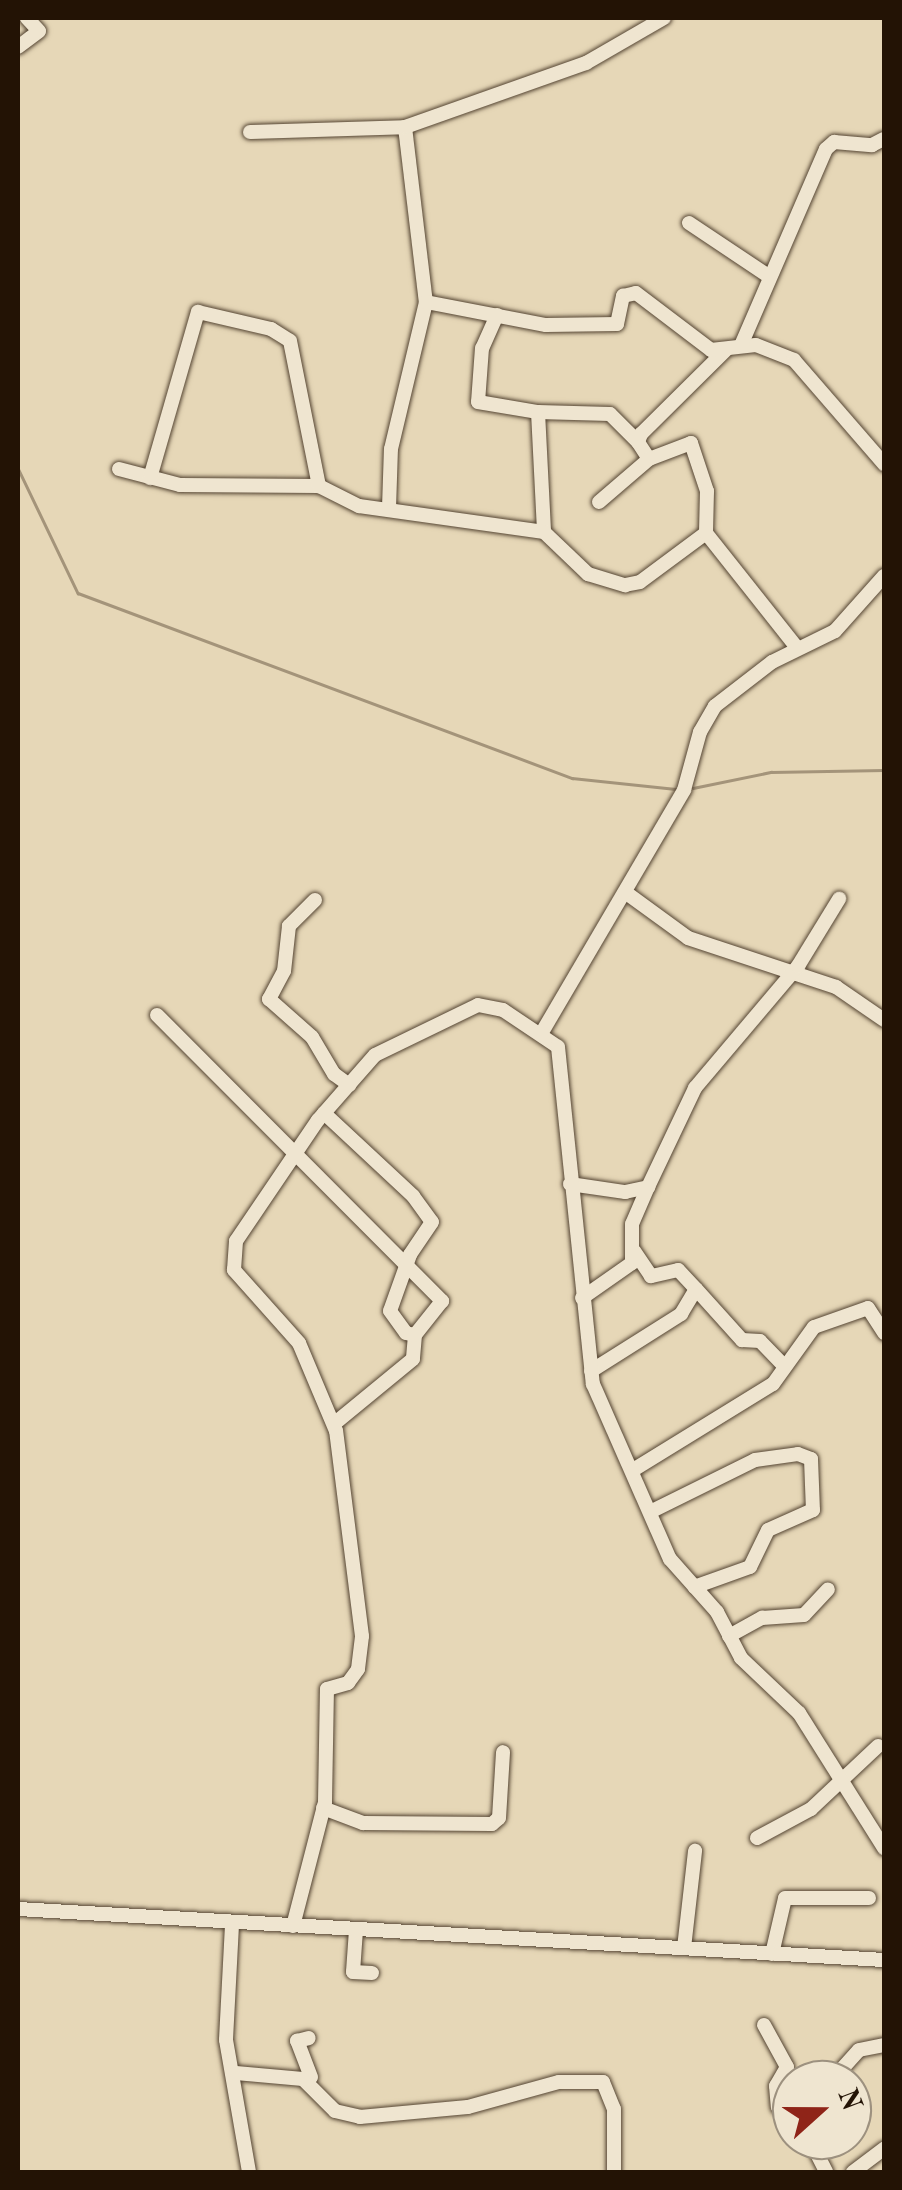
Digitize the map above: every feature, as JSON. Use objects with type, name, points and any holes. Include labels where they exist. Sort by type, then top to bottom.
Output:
[{"type":"street","points":[[18,47],[39,31],[29,18]]},
{"type":"street","points":[[250,132],[405,127],[586,63],[642,23],[664,18]]},
{"type":"street","points":[[389,508],[391,448],[426,302],[405,127]]},
{"type":"street","points":[[742,344],[826,149],[834,142],[872,145],[884,139]]},
{"type":"street","points":[[689,223],[770,277]]},
{"type":"street","points":[[426,302],[546,325],[617,324],[623,296],[630,291],[711,350],[742,344],[794,360],[884,464]]},
{"type":"street","points":[[150,478],[198,312],[270,329],[290,341],[319,486]]},
{"type":"street","points":[[497,315],[482,348],[478,402],[538,412],[610,414],[649,459]]},
{"type":"street","points":[[638,442],[726,350]]},
{"type":"street","points":[[538,412],[544,532]]},
{"type":"street","points":[[599,502],[649,459],[691,443],[706,491],[706,533],[797,648]]},
{"type":"street","points":[[119,470],[180,485],[319,486],[360,506],[544,532],[588,574],[625,585],[640,582],[706,533]]},
{"type":"street","points":[[541,1034],[684,790],[700,732],[716,706],[797,648],[835,631],[884,576]]},
{"type":"street","points":[[625,892],[688,938],[789,977],[836,987],[884,1020]]},
{"type":"street","points":[[582,1298],[591,1285],[625,1272],[634,1251],[632,1224],[695,1088],[789,977],[839,899]]},
{"type":"street","points":[[315,900],[289,926],[284,972],[269,999],[312,1038],[334,1074],[349,1085]]},
{"type":"street","points":[[292,1926],[323,1808],[327,1689],[348,1683],[358,1669],[362,1636],[334,1424],[299,1343],[234,1270],[236,1241],[281,1182],[292,1155],[375,1055],[478,1005],[503,1010],[541,1034],[561,1058],[570,1184],[591,1371],[670,1559],[729,1636],[741,1658],[790,1702],[838,1780],[881,1828],[884,1848]]},
{"type":"street","points":[[157,1015],[292,1155],[442,1301],[415,1334],[413,1359],[334,1424]]},
{"type":"street","points":[[324,1113],[414,1196],[432,1222],[406,1268],[390,1311],[406,1334],[415,1334]]},
{"type":"street","points":[[570,1184],[625,1192],[648,1187]]},
{"type":"street","points":[[634,1251],[652,1276],[678,1270],[742,1340],[760,1341],[784,1366]]},
{"type":"street","points":[[591,1371],[681,1314],[696,1289]]},
{"type":"street","points":[[633,1470],[772,1384],[814,1327],[860,1308],[874,1310],[884,1333]]},
{"type":"street","points":[[652,1511],[755,1460],[798,1454],[811,1459],[813,1510],[768,1530],[750,1567],[694,1588]]},
{"type":"street","points":[[729,1636],[762,1618],[804,1615],[828,1589]]},
{"type":"street","points":[[757,1838],[811,1809],[878,1746]]},
{"type":"street","points":[[323,1808],[363,1823],[492,1824],[499,1818],[503,1752]]},
{"type":"street","points":[[684,1948],[695,1850]]},
{"type":"street","points":[[772,1954],[785,1898],[868,1898]]},
{"type":"street","points":[[18,1909],[232,1926],[292,1926],[884,1960]]},
{"type":"street","points":[[232,1926],[226,2040],[236,2072],[249,2172]]},
{"type":"street","points":[[356,1930],[352,1972],[372,1973]]},
{"type":"street","points":[[764,2026],[784,2060]]},
{"type":"street","points":[[306,2081],[311,2076],[297,2041],[309,2038]]},
{"type":"street","points":[[850,2060],[859,2050],[884,2045]]},
{"type":"street","points":[[236,2072],[306,2081],[336,2111],[360,2117],[468,2107],[559,2082],[603,2082],[614,2109],[614,2172]]},
{"type":"street","points":[[852,2172],[884,2149]]},
{"type":"waterway","points":[[18,468],[78,593],[572,778],[675,789]]},
{"type":"waterway","points":[[693,788],[771,772],[884,770]]}]
